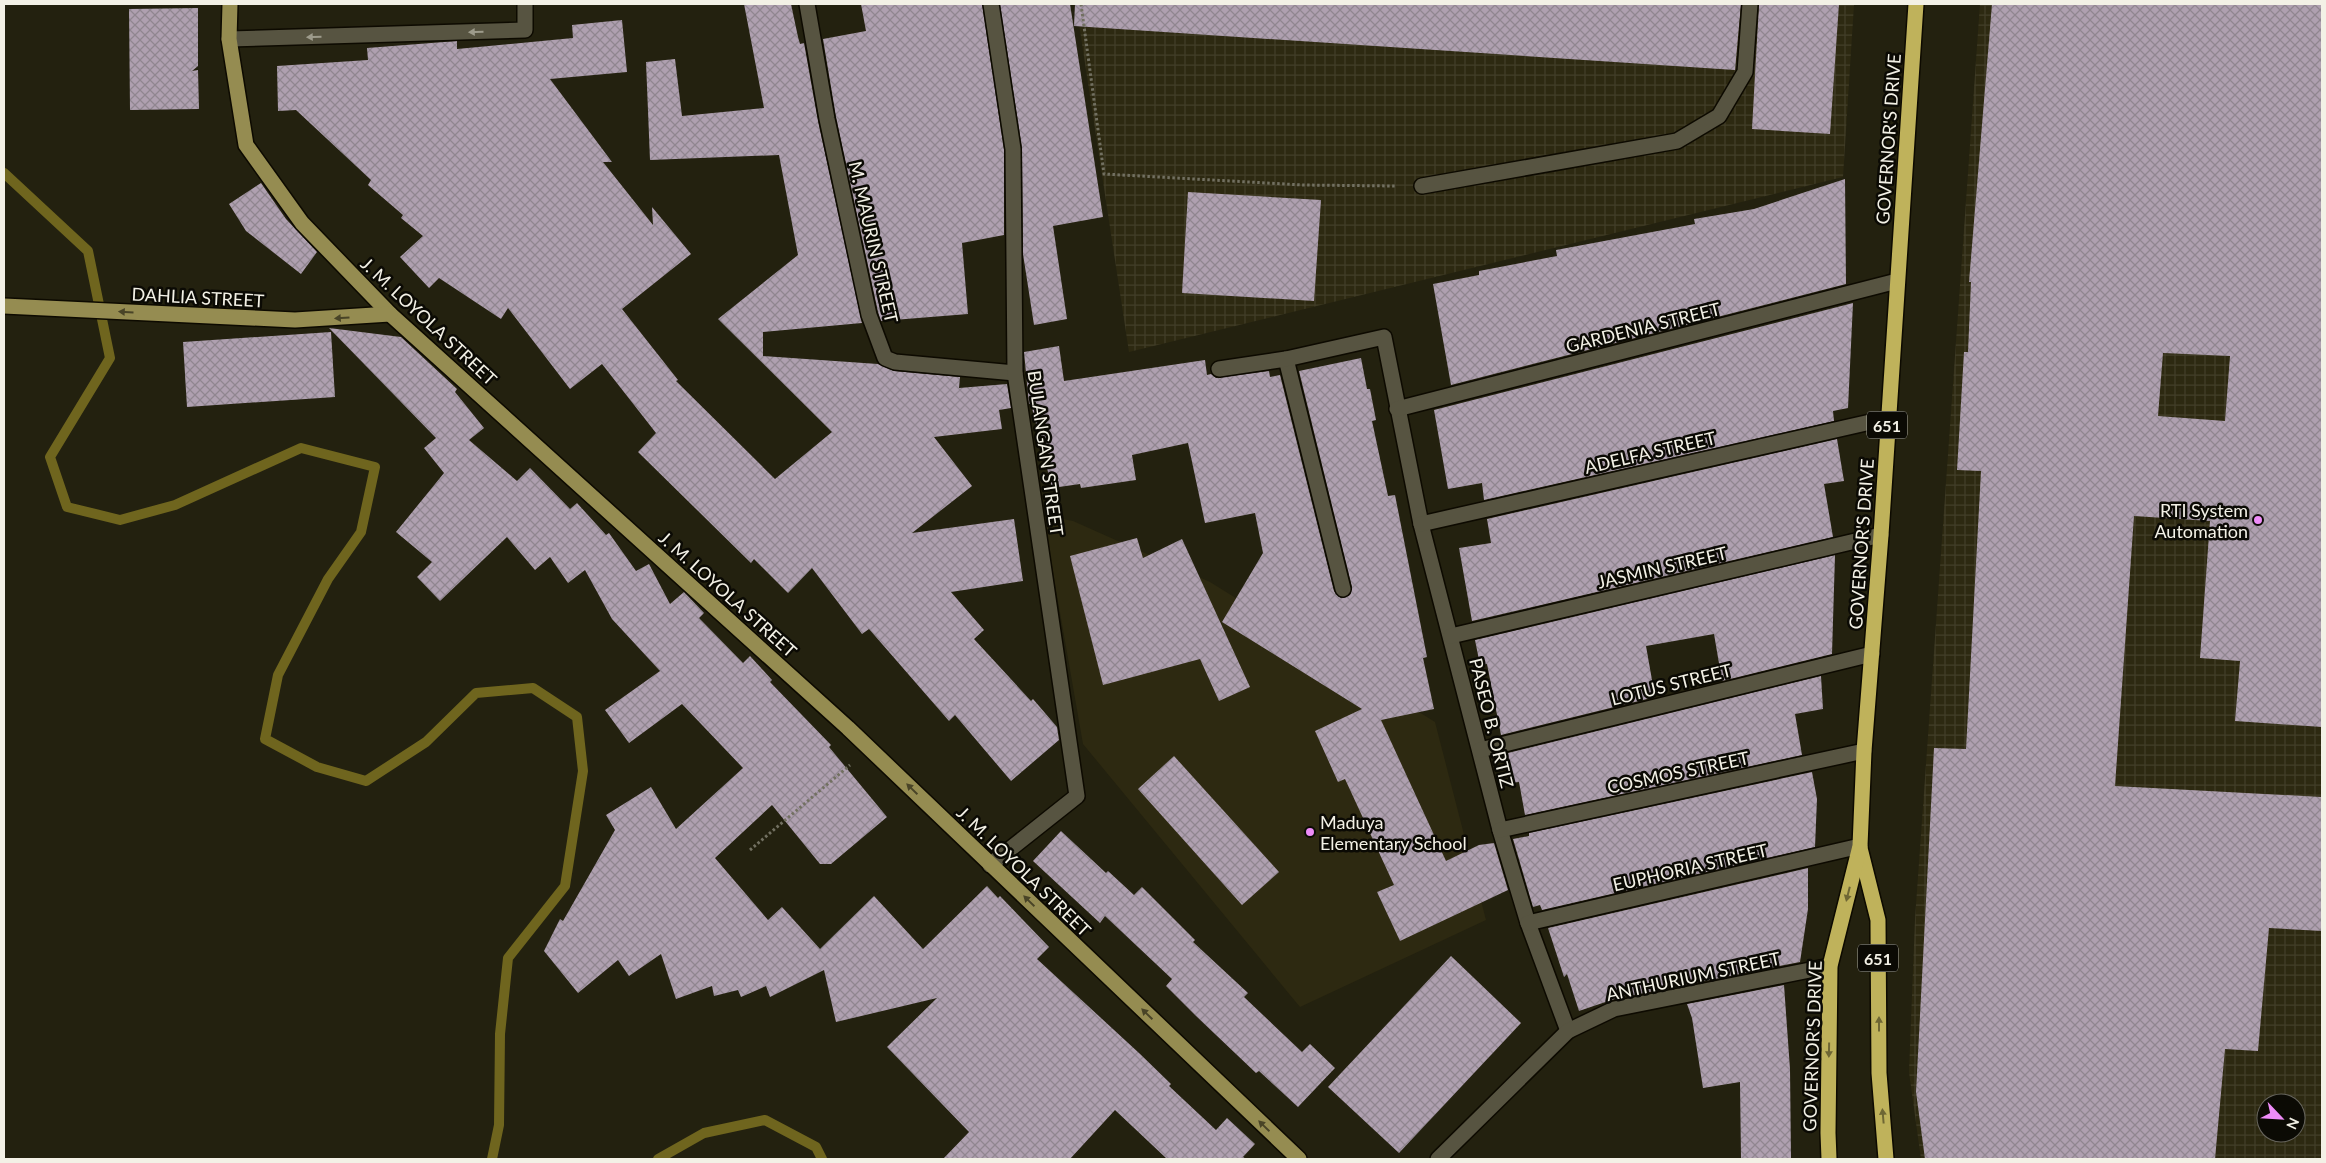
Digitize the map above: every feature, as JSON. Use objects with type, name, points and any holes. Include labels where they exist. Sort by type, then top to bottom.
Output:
[{"type":"highway","name":"GOVERNOR'S DRIVE","points":[[1829,1159],[1830,966],[1860,846],[1864,751],[1881,535],[1916,4]]},
{"type":"highway","name":"GOVERNOR'S DRIVE","points":[[1860,846],[1878,920],[1879,1073],[1886,1159]]},
{"type":"main road","name":"J. M. LOYOLA STREET","points":[[230,4],[229,39],[246,145],[302,223],[390,314],[870,748],[990,865],[1300,1159]]},
{"type":"main road","name":"DAHLIA STREET","points":[[4,306],[294,320],[390,314]]},
{"type":"street","points":[[229,39],[525,30],[525,4]]},
{"type":"street","name":"M. MAURIN STREET","points":[[807,4],[827,120],[869,315],[886,358],[895,362],[1015,373]]},
{"type":"street","name":"BULANGAN STREET","points":[[990,865],[1077,796],[1015,373],[1013,150],[991,4]]},
{"type":"street","points":[[1422,186],[1677,140],[1719,116],[1745,72],[1750,4]]},
{"type":"street","name":"GARDENIA STREET","points":[[1398,409],[1897,281]]},
{"type":"street","name":"PASEO B. ORTIZ","points":[[1219,369],[1286,359],[1384,337],[1421,524],[1500,830],[1528,924],[1568,1031]]},
{"type":"street","points":[[1286,359],[1343,589]]},
{"type":"street","name":"ADELFA STREET","points":[[1421,524],[1888,418]]},
{"type":"street","name":"JASMIN STREET","points":[[1451,636],[1881,535]]},
{"type":"street","name":"LOTUS STREET","points":[[1480,750],[1872,654]]},
{"type":"street","name":"COSMOS STREET","points":[[1500,830],[1864,751]]},
{"type":"street","name":"EUPHORIA STREET","points":[[1528,924],[1860,846]]},
{"type":"street","name":"ANTHURIUM STREET","points":[[1568,1031],[1614,1009],[1830,966]]},
{"type":"street","points":[[1438,1159],[1568,1031]]},
{"type":"path","points":[[1081,4],[1104,174],[1303,185],[1422,186]]},
{"type":"path","points":[[750,850],[870,748]]},
{"type":"shaded area","points":[[1076,4],[1854,4],[1843,177],[1129,352]]},
{"type":"shaded area","points":[[1980,4],[2322,4],[2322,1159],[1921,1159],[1909,1072],[1915,919]]},
{"type":"shaded area","name":"Maduya Elementary School","points":[[1043,515],[1073,521],[1210,582],[1435,722],[1486,920],[1300,1007],[1083,744]]},
{"type":"building","points":[[744,4],[791,4],[800,44],[804,43],[818,121],[862,323],[763,332],[763,356],[878,364],[894,371],[960,377],[959,388],[1007,384],[1011,408],[999,410],[1002,429],[934,437],[972,486],[912,533],[1014,519],[1023,581],[951,592],[984,630],[974,639],[1031,701],[1033,699],[1057,727],[1059,740],[1011,781],[955,715],[949,721],[869,629],[862,634],[812,568],[788,593],[754,559],[751,563],[638,452],[656,433],[602,364],[570,389],[508,308],[501,319],[439,278],[429,288],[400,257],[423,236],[401,218],[403,215],[368,185],[371,180],[296,110],[278,111],[277,66],[368,60],[367,48],[457,41],[457,49],[573,38],[572,25],[622,20],[627,72],[550,79],[612,162],[603,162],[653,225],[652,207],[691,254],[622,309],[678,380],[676,381],[775,479],[832,432],[718,319],[798,255],[779,155],[650,160],[646,62],[675,59],[682,116],[764,108]]},
{"type":"building","points":[[861,4],[982,4],[1004,150],[1004,235],[962,243],[968,314],[881,321],[836,117],[823,39],[866,31]]},
{"type":"building","points":[[1000,4],[1070,4],[1103,217],[1053,226],[1067,319],[1034,325],[1023,254],[1022,148]]},
{"type":"building","points":[[1075,4],[1741,4],[1735,70],[1074,26]]},
{"type":"building","points":[[1759,4],[1839,4],[1830,134],[1752,129]]},
{"type":"building","points":[[1992,4],[2322,4],[2322,727],[2235,721],[2240,661],[2200,658],[2210,521],[2134,516],[2115,786],[2322,797],[2322,931],[2269,928],[2258,1051],[2225,1049],[2215,1159],[1925,1159],[1916,1092],[1934,748],[1966,749],[1981,471],[1957,470],[1964,352],[1968,352],[1971,282],[1969,282]],"holes":[[[2163,353],[2230,356],[2225,421],[2158,416]]]},
{"type":"building","points":[[198,8],[198,66],[192,71],[198,70],[199,109],[130,110],[129,9]]},
{"type":"building","points":[[1845,179],[1846,284],[1451,385],[1433,284],[1479,275],[1479,271],[1557,256],[1556,250],[1695,224],[1694,219],[1754,209]]},
{"type":"building","points":[[261,183],[286,219],[317,252],[301,274],[246,231],[229,204]]},
{"type":"building","points":[[1188,192],[1321,200],[1314,301],[1182,293]]},
{"type":"building","points":[[1853,303],[1848,408],[1833,411],[1834,421],[1484,500],[1482,483],[1448,489],[1434,410]]},
{"type":"building","points":[[329,328],[401,337],[457,389],[455,392],[484,428],[469,440],[517,481],[530,468],[570,509],[577,503],[606,535],[609,533],[636,571],[649,564],[670,604],[684,592],[704,613],[699,618],[743,663],[750,656],[772,680],[770,682],[831,745],[829,747],[887,817],[831,864],[820,864],[772,805],[715,858],[768,920],[782,907],[820,949],[874,896],[923,949],[987,886],[998,898],[1000,896],[1049,947],[1037,959],[1139,1053],[1171,1084],[1169,1086],[1216,1130],[1227,1118],[1255,1144],[1243,1157],[1246,1159],[1167,1159],[1115,1110],[1070,1159],[943,1159],[969,1132],[887,1047],[937,998],[836,1022],[824,970],[770,997],[766,986],[741,997],[738,990],[714,996],[712,986],[676,999],[661,954],[629,976],[618,960],[578,993],[544,951],[560,919],[563,921],[615,830],[606,815],[651,787],[676,829],[743,768],[682,704],[629,743],[605,710],[660,671],[612,619],[585,570],[568,583],[550,557],[535,570],[507,537],[440,601],[417,577],[432,562],[396,532],[444,473],[424,448],[436,438]]},
{"type":"building","points":[[331,332],[335,397],[187,407],[183,342]]},
{"type":"building","points":[[1059,346],[1064,381],[1205,360],[1207,375],[1211,374],[1216,378],[1269,371],[1270,377],[1280,375],[1334,591],[1341,598],[1350,595],[1352,587],[1299,371],[1361,358],[1367,389],[1370,389],[1376,420],[1372,421],[1388,496],[1395,495],[1427,657],[1423,658],[1434,709],[1381,720],[1446,861],[1479,845],[1494,843],[1508,890],[1400,941],[1377,892],[1394,885],[1345,779],[1338,782],[1315,731],[1362,709],[1222,622],[1263,553],[1255,513],[1205,523],[1188,443],[1132,455],[1136,480],[1081,488],[1080,484],[1052,488],[1031,404],[1029,404],[1024,352]]},
{"type":"building","points":[[1837,439],[1844,481],[1824,484],[1833,537],[1472,621],[1459,548],[1491,543],[1487,519]]},
{"type":"building","points":[[1137,538],[1143,558],[1182,539],[1250,687],[1219,701],[1200,659],[1103,685],[1070,556]]},
{"type":"building","points":[[1835,555],[1832,654],[1722,681],[1714,634],[1646,646],[1655,697],[1501,735],[1487,664],[1480,665],[1475,640]]},
{"type":"building","points":[[1821,676],[1823,709],[1795,714],[1802,755],[1525,815],[1519,782],[1510,783],[1504,754]]},
{"type":"building","points":[[1174,756],[1279,872],[1242,905],[1138,789]]},
{"type":"building","points":[[1812,772],[1817,799],[1815,847],[1542,910],[1540,905],[1533,907],[1513,839],[1529,836],[1529,833]]},
{"type":"building","points":[[1061,831],[1106,873],[1108,871],[1134,895],[1142,887],[1195,940],[1193,942],[1248,993],[1244,997],[1302,1052],[1310,1044],[1335,1068],[1298,1107],[1259,1071],[1256,1073],[1196,1016],[1166,986],[1172,979],[1105,916],[1100,923],[1033,861]]},
{"type":"building","points":[[1808,868],[1808,909],[1800,962],[1629,996],[1629,994],[1579,1011],[1567,974],[1564,977],[1548,928]]},
{"type":"building","points":[[1451,956],[1521,1023],[1399,1153],[1328,1087]]},
{"type":"building","points":[[1784,985],[1790,1069],[1791,1159],[1741,1159],[1740,1082],[1703,1088],[1692,1018],[1687,1004]]},
{"type":"waterway","points":[[4,173],[88,251],[110,358],[50,457],[67,507],[120,520],[175,505],[301,448],[375,467],[361,532],[328,579],[278,675],[265,739],[317,767],[366,781],[426,742],[476,693],[533,688],[577,717],[583,771],[565,886],[508,958],[500,1034],[499,1125],[492,1159]]},
{"type":"waterway","points":[[658,1159],[704,1133],[765,1120],[816,1147],[822,1159]]},
{"type":"place","name":"RTI System Automation","points":[[2258,520]]},
{"type":"place","name":"Maduya Elementary School","points":[[1310,832]]}]
